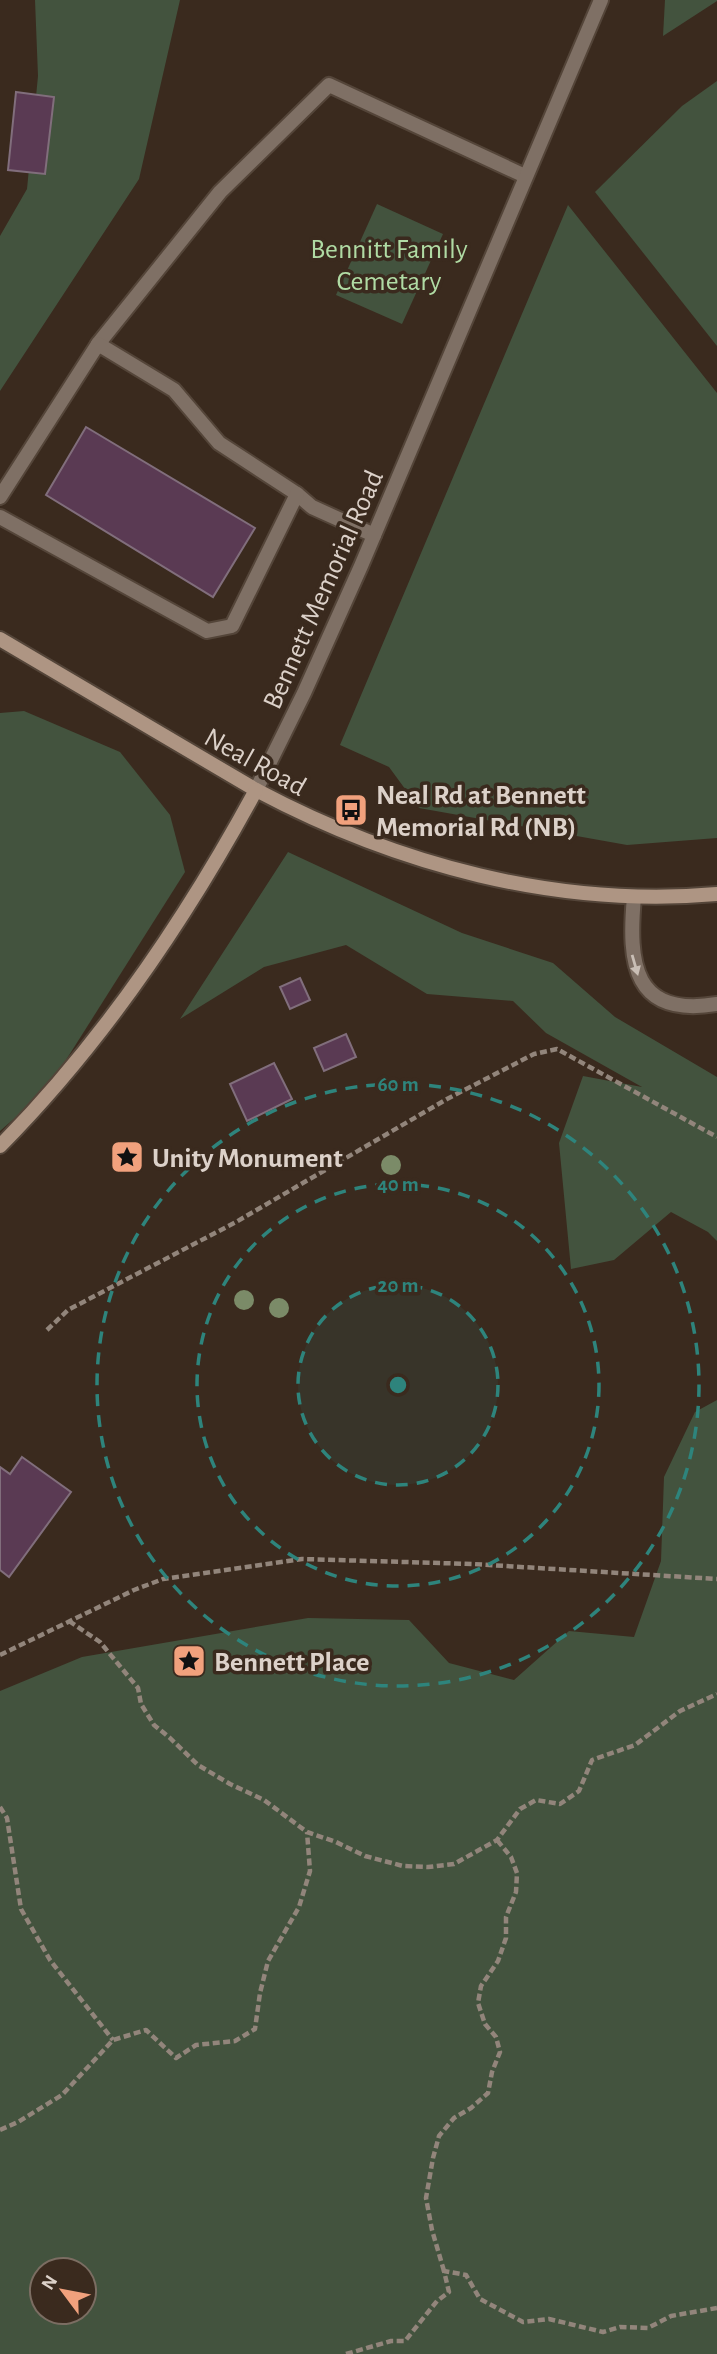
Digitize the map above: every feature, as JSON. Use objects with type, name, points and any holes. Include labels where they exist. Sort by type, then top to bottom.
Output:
[{"type":"street","name":"Bennett Memorial Road","points":[[0,1146],[99,1033],[143,975],[185,912],[256,790],[304,694],[374,535],[601,0]]},
{"type":"street","points":[[0,497],[98,344],[220,192],[329,85],[525,176]]},
{"type":"street","points":[[98,344],[174,390],[219,443],[297,494],[312,507],[374,535]]},
{"type":"street","points":[[0,517],[207,631],[232,626],[297,494]]},
{"type":"street","name":"Neal Road","points":[[0,639],[256,790],[295,811],[365,842],[474,875],[564,892],[674,898],[717,894]]},
{"type":"street","points":[[634,897],[630,935],[639,979],[652,993],[668,1003],[701,1007],[717,1004]]},
{"type":"path","points":[[47,1330],[68,1310],[236,1222],[447,1099],[534,1054],[557,1049],[717,1137]]},
{"type":"path","points":[[0,1655],[163,1579],[302,1559],[473,1564],[717,1579]]},
{"type":"path","points":[[69,1621],[100,1642],[138,1688],[141,1704],[154,1725],[198,1765],[264,1800],[307,1832],[365,1856],[403,1867],[454,1864],[497,1840],[520,1810],[536,1800],[560,1804],[579,1791],[592,1760],[635,1745],[680,1711],[717,1694]]},
{"type":"path","points":[[0,1807],[7,1818],[21,1909],[50,1960],[113,2040]]},
{"type":"path","points":[[0,2130],[62,2095],[113,2040],[146,2031],[176,2058],[196,2045],[235,2041],[255,2029],[268,1962],[299,1907],[310,1871],[307,1832]]},
{"type":"path","points":[[346,2354],[391,2341],[405,2341],[437,2301],[449,2292],[426,2198],[439,2136],[454,2118],[488,2093],[500,2052],[496,2037],[485,2024],[478,2003],[481,1986],[498,1961],[506,1938],[506,1917],[516,1892],[517,1873],[511,1857],[497,1840]]},
{"type":"path","points":[[444,2271],[466,2275],[480,2299],[523,2322],[549,2319],[603,2332],[620,2328],[648,2328],[671,2316],[717,2308]]},
{"type":"green space","points":[[35,0],[180,0],[139,179],[0,391],[0,236],[27,189],[38,76]]},
{"type":"green space","points":[[665,0],[717,0],[717,1],[663,36]]},
{"type":"green space","points":[[717,81],[717,346],[595,192],[682,106]]},
{"type":"green space","name":"Bennitt Family Cemetary","points":[[377,204],[443,234],[402,324],[336,295]]},
{"type":"green space","points":[[568,205],[717,393],[717,838],[627,845],[419,808],[389,767],[340,745]]},
{"type":"green space","points":[[24,711],[120,752],[170,815],[185,872],[47,1090],[0,1131],[0,713]]},
{"type":"green space","points":[[288,852],[462,933],[553,963],[615,1017],[717,1077],[717,1241],[708,1232],[671,1212],[614,1260],[571,1269],[559,1143],[583,1076],[642,1087],[546,1033],[513,1001],[427,994],[346,945],[264,967],[180,1019]]},
{"type":"green space","points":[[717,1400],[717,2354],[0,2354],[0,1691],[82,1657],[308,1618],[409,1620],[449,1663],[514,1680],[569,1631],[634,1637],[661,1561],[664,1477],[695,1412]]},
{"type":"building","points":[[16,92],[54,97],[45,174],[8,170]]},
{"type":"building","points":[[86,427],[255,528],[213,597],[46,495]]},
{"type":"building","points":[[300,978],[310,1000],[290,1009],[280,987]]},
{"type":"building","points":[[346,1034],[356,1057],[324,1071],[314,1048]]},
{"type":"building","points":[[274,1063],[292,1099],[247,1121],[230,1084]]},
{"type":"building","points":[[22,1457],[71,1492],[9,1577],[0,1570],[0,1467],[10,1474]]},
{"type":"place","name":"Neal Rd at Bennett Memorial Rd (NB)","points":[[351,810]]},
{"type":"place","name":"Unity Monument","points":[[127,1157]]},
{"type":"place","name":"Bennett Place","points":[[189,1661]]}]
